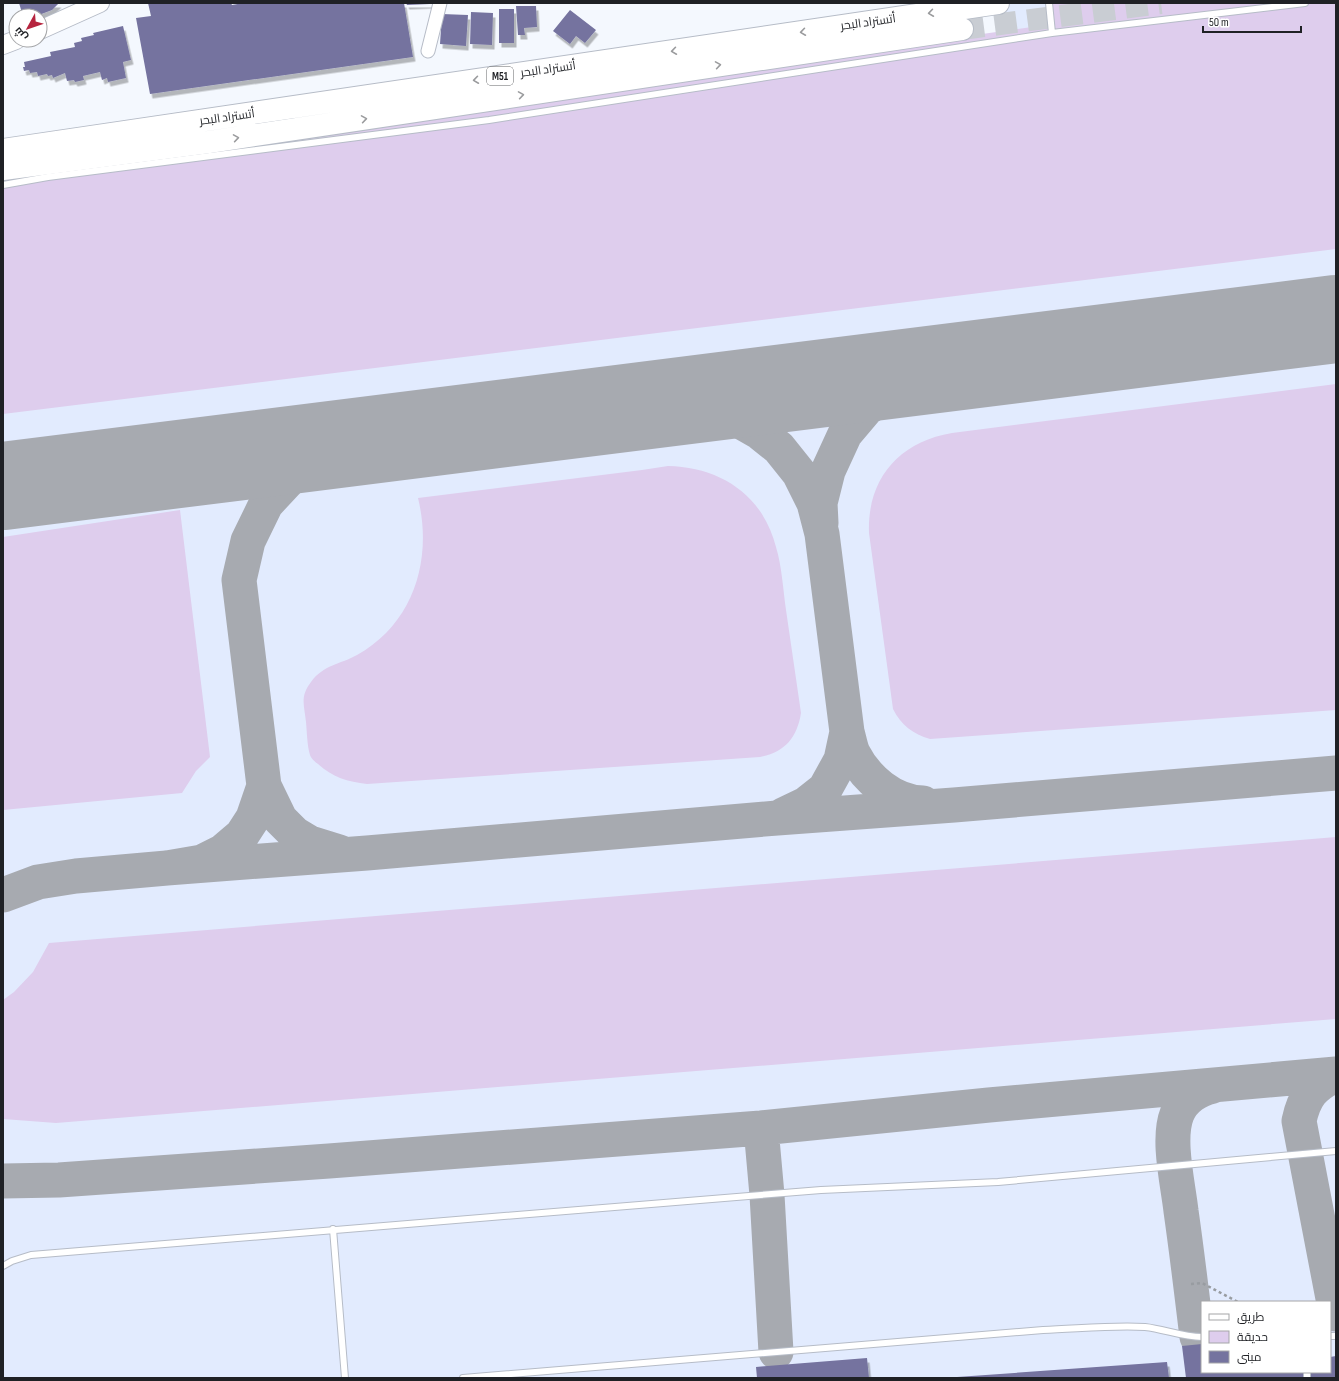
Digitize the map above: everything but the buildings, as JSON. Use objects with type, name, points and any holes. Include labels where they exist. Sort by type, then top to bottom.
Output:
[{"type":"highway","name":"أتستراد البحر","points":[[3,150],[998,3]]},
{"type":"highway","name":"أتستراد البحر","points":[[3,169],[209,142],[962,29]]},
{"type":"street","points":[[428,51],[440,3]]},
{"type":"street","points":[[48,26],[92,5]]},
{"type":"lane","points":[[1049,3],[1052,33]]},
{"type":"lane","points":[[3,185],[56,176],[489,120],[1052,33],[1305,3]]},
{"type":"lane","points":[[3,1266],[12,1261],[31,1255],[333,1229],[828,1190],[998,1182],[1336,1151]]},
{"type":"lane","points":[[333,1229],[345,1378]]},
{"type":"lane","points":[[463,1378],[1043,1330],[1136,1327],[1201,1337]]},
{"type":"path","points":[[1191,1284],[1202,1283],[1236,1301]]},
{"type":"shaded area","points":[[1000,3],[1336,3],[1336,1378],[1331,1373],[1331,1301],[1201,1301],[1201,1373],[1249,1378],[3,1378],[3,178],[1004,34]]},
{"type":"green space","points":[[1052,3],[1336,3],[1336,249],[3,414],[3,169],[23,168],[1053,24]]},
{"type":"green space","points":[[1336,384],[1336,710],[930,739],[913,732],[896,715],[893,709],[869,533],[870,514],[874,496],[880,480],[890,466],[901,455],[916,445],[933,438],[952,433]]},
{"type":"green space","points":[[668,466],[705,472],[722,478],[737,487],[750,499],[761,513],[770,529],[781,570],[801,713],[793,737],[783,747],[776,752],[760,757],[367,784],[353,782],[335,776],[323,769],[312,759],[308,747],[304,706],[305,692],[311,682],[321,672],[357,655],[377,642],[393,626],[405,607],[414,587],[420,566],[423,544],[422,521],[418,498]]},
{"type":"green space","points":[[180,510],[210,757],[196,771],[182,793],[3,810],[3,537]]},
{"type":"green space","points":[[1336,837],[1336,1019],[56,1123],[3,1119],[3,1000],[14,992],[33,972],[49,943]]},
{"type":"taxiway","points":[[821,523],[820,503],[828,471],[845,434],[867,408],[893,390],[918,376],[935,369]]},
{"type":"taxiway","points":[[630,408],[696,405],[738,420],[759,432],[779,448],[799,473],[814,503],[822,534],[847,732],[841,760],[825,789],[806,804],[783,815]]},
{"type":"taxiway","points":[[3,895],[38,882],[76,876],[167,868],[202,862],[222,852],[242,835],[253,818],[264,786],[239,580],[248,541],[266,504],[293,475],[343,444]]},
{"type":"taxiway","points":[[847,732],[853,753],[865,772],[873,780],[891,794],[912,802],[923,803]]},
{"type":"taxiway","points":[[167,868],[367,853],[1336,773]]},
{"type":"taxiway","points":[[264,786],[280,819],[295,834],[310,843],[339,852]]},
{"type":"taxiway","points":[[3,1181],[59,1180],[761,1128],[989,1105],[1336,1074]]},
{"type":"taxiway","points":[[1336,1075],[1321,1083],[1311,1093],[1304,1105],[1299,1121],[1336,1314]]},
{"type":"taxiway","points":[[1197,1337],[1174,1162],[1173,1136],[1177,1114],[1183,1104],[1197,1092],[1213,1086]]},
{"type":"taxiway","points":[[761,1128],[767,1195],[776,1352]]},
{"type":"runway","points":[[3,486],[1336,319]]},
{"type":"tunnel","points":[[962,29],[1161,3]]}]
